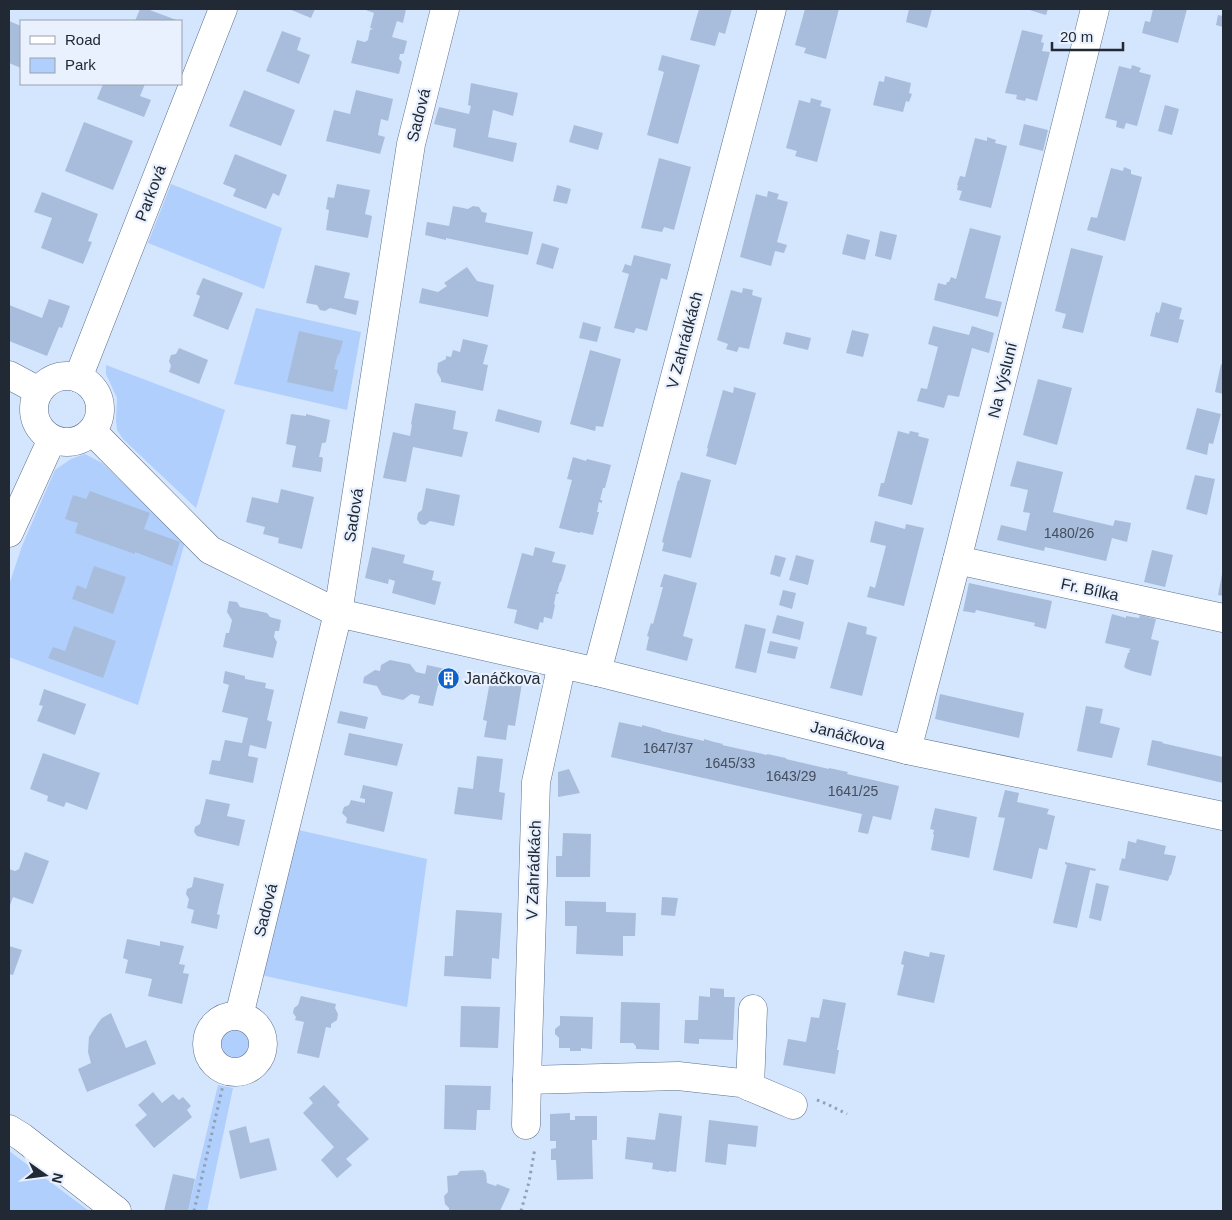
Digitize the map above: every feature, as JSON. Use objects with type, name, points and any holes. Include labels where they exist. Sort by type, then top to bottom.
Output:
[{"type":"street","name":"Parková","points":[[78,378],[223,9]]},
{"type":"street","name":"Sadová","points":[[239,1016],[338,613],[411,144],[445,9]]},
{"type":"street","name":"V Zahrádkách","points":[[597,672],[772,9]]},
{"type":"street","name":"Na Výsluní","points":[[907,750],[957,560],[1095,9]]},
{"type":"street","points":[[9,375],[39,391]]},
{"type":"street","points":[[67,376],[78,378],[88,383],[95,391],[99,401],[100,412],[98,422],[84,438],[73,442],[62,442],[52,439],[36,423],[35,401],[39,391],[56,378],[67,376]]},
{"type":"street","name":"Janáčkova","points":[[92,431],[210,550],[338,613],[597,672],[907,750],[1223,816]]},
{"type":"street","points":[[9,533],[52,439]]},
{"type":"street","name":"Fr. Bílka","points":[[957,560],[1223,618]]},
{"type":"street","name":"V Zahrádkách","points":[[526,1125],[536,782],[562,664]]},
{"type":"street","points":[[750,1087],[753,1009]]},
{"type":"street","points":[[229,1016],[239,1016],[255,1024],[261,1032],[264,1041],[263,1050],[260,1059],[253,1067],[236,1073],[226,1072],[218,1068],[207,1052],[208,1034],[220,1020],[229,1016]]},
{"type":"street","points":[[527,1080],[678,1076],[741,1083],[793,1105]]},
{"type":"street","points":[[9,1129],[117,1211]]},
{"type":"path","points":[[194,1211],[226,1072]]},
{"type":"path","points":[[521,1211],[529,1182],[539,1126],[526,1125]]},
{"type":"green space","points":[[171,184],[282,228],[264,289],[148,243]]},
{"type":"green space","points":[[256,308],[361,332],[347,410],[234,384]]},
{"type":"green space","points":[[106,365],[225,410],[196,508],[123,439],[117,430],[117,398],[106,374]]},
{"type":"green space","points":[[85,454],[102,463],[185,542],[138,705],[9,657],[9,585],[22,546],[55,470],[71,459]]},
{"type":"green space","points":[[294,829],[427,859],[407,1007],[261,975]]},
{"type":"green space","points":[[235,1028],[247,1033],[252,1045],[247,1057],[235,1062],[223,1057],[218,1045],[223,1033]]},
{"type":"green space","points":[[218,1085],[233,1088],[207,1211],[188,1211]]},
{"type":"green space","points":[[9,1151],[89,1211],[9,1211]]},
{"type":"building","points":[[140,9],[147,9],[176,20],[135,20]]},
{"type":"building","points":[[289,9],[315,9],[311,18]]},
{"type":"building","points":[[363,9],[406,9],[403,23],[397,21],[392,37],[407,41],[404,53],[400,54],[399,59],[402,62],[399,74],[351,63],[357,40],[365,42],[368,40],[370,30],[373,29],[370,28],[374,13]]},
{"type":"building","points":[[699,9],[732,9],[725,34],[719,32],[715,46],[690,40]]},
{"type":"building","points":[[805,9],[839,9],[826,59],[804,53],[806,48],[795,45]]},
{"type":"building","points":[[909,9],[932,9],[927,28],[906,22]]},
{"type":"building","points":[[1026,9],[1048,9],[1046,15]]},
{"type":"building","points":[[1153,9],[1187,9],[1178,43],[1142,33],[1145,21],[1150,22]]},
{"type":"building","points":[[1218,15],[1223,16],[1223,27],[1216,25]]},
{"type":"building","points":[[9,21],[20,26],[20,68],[9,63]]},
{"type":"building","points":[[1022,30],[1043,35],[1041,42],[1044,43],[1042,51],[1050,52],[1037,101],[1026,98],[1025,101],[1016,99],[1017,95],[1005,93]]},
{"type":"building","points":[[282,31],[301,38],[297,50],[310,55],[299,84],[266,71]]},
{"type":"building","points":[[662,55],[700,65],[678,144],[647,135],[664,72],[658,70]]},
{"type":"building","points":[[1132,65],[1141,68],[1139,72],[1151,75],[1137,126],[1126,123],[1124,129],[1116,127],[1117,121],[1105,118],[1119,66],[1131,69]]},
{"type":"building","points":[[885,76],[911,83],[909,93],[912,94],[909,102],[906,101],[903,112],[873,105],[879,81],[884,82]]},
{"type":"building","points":[[471,83],[518,93],[513,116],[493,110],[488,137],[517,143],[513,162],[453,147],[456,129],[434,124],[439,107],[469,114],[471,106],[468,105]]},
{"type":"building","points":[[103,85],[145,85],[140,96],[151,100],[144,117],[97,99]]},
{"type":"building","points":[[244,90],[295,110],[281,146],[229,126]]},
{"type":"building","points":[[356,90],[393,99],[388,121],[381,119],[378,135],[385,137],[380,154],[326,141],[334,110],[350,114]]},
{"type":"building","points":[[811,98],[822,101],[820,106],[831,109],[817,162],[795,156],[797,151],[786,148],[799,100],[810,103]]},
{"type":"building","points":[[1165,105],[1179,109],[1172,135],[1158,131]]},
{"type":"building","points":[[84,122],[133,141],[113,190],[65,171]]},
{"type":"building","points":[[1024,124],[1048,130],[1043,151],[1019,145]]},
{"type":"building","points":[[574,125],[603,133],[598,150],[569,142]]},
{"type":"building","points":[[987,137],[996,140],[995,143],[1007,146],[991,208],[959,200],[962,191],[957,190],[960,176],[965,177],[975,138],[987,141]]},
{"type":"building","points":[[235,154],[287,175],[279,196],[273,193],[266,209],[233,196],[236,189],[223,184]]},
{"type":"building","points":[[659,158],[691,167],[674,230],[664,227],[662,232],[641,228]]},
{"type":"building","points":[[1124,167],[1131,170],[1131,174],[1142,177],[1125,241],[1087,230],[1091,217],[1097,218],[1111,168],[1123,171]]},
{"type":"building","points":[[337,184],[370,190],[365,214],[372,216],[368,238],[326,230],[329,210],[326,209],[328,197],[334,198]]},
{"type":"building","points":[[557,185],[571,189],[567,204],[553,201]]},
{"type":"building","points":[[768,191],[779,194],[777,199],[788,202],[777,242],[787,245],[784,253],[775,251],[771,266],[740,257],[756,194],[767,197]]},
{"type":"building","points":[[42,192],[98,214],[88,241],[92,242],[83,264],[41,248],[52,218],[34,212]]},
{"type":"building","points":[[453,206],[468,209],[473,206],[479,207],[482,212],[487,213],[485,222],[533,232],[528,255],[425,235],[427,222],[449,226]]},
{"type":"building","points":[[970,228],[1001,236],[985,298],[1002,302],[998,317],[934,300],[938,283],[946,285],[951,277],[956,279]]},
{"type":"building","points":[[880,231],[897,235],[891,260],[875,256]]},
{"type":"building","points":[[847,234],[870,240],[865,260],[842,254]]},
{"type":"building","points":[[542,243],[559,248],[553,269],[536,264]]},
{"type":"building","points":[[1071,248],[1103,256],[1083,333],[1062,328],[1066,314],[1055,311]]},
{"type":"building","points":[[634,255],[671,264],[667,280],[661,278],[647,331],[636,328],[634,333],[614,328],[629,274],[622,272],[625,264],[631,266]]},
{"type":"building","points":[[315,265],[350,273],[344,298],[359,301],[356,315],[330,308],[325,311],[320,310],[317,305],[306,303]]},
{"type":"building","points":[[467,267],[477,281],[494,285],[488,317],[419,303],[422,288],[438,292],[447,286],[444,283]]},
{"type":"building","points":[[203,278],[243,293],[228,330],[193,316],[200,296],[196,294]]},
{"type":"building","points":[[743,288],[753,290],[752,295],[762,298],[749,349],[739,347],[737,352],[726,349],[728,344],[717,340],[731,290],[742,293]]},
{"type":"building","points":[[49,299],[70,306],[62,328],[59,327],[47,356],[9,341],[9,305],[42,318]]},
{"type":"building","points":[[1162,302],[1182,308],[1179,319],[1184,320],[1178,343],[1150,336],[1156,312],[1159,313]]},
{"type":"building","points":[[583,322],[601,327],[597,342],[579,338]]},
{"type":"building","points":[[933,326],[969,335],[972,326],[994,333],[989,353],[972,348],[959,397],[948,395],[944,408],[917,401],[921,388],[927,389],[938,347],[928,344]]},
{"type":"building","points":[[852,330],[869,334],[863,357],[846,353]]},
{"type":"building","points":[[299,331],[343,341],[334,369],[338,370],[333,392],[287,382]]},
{"type":"building","points":[[786,332],[811,338],[808,350],[783,344]]},
{"type":"building","points":[[463,339],[488,345],[483,364],[488,365],[483,391],[441,382],[437,372],[438,363],[446,359],[446,356],[451,357],[453,350],[460,352]]},
{"type":"building","points":[[179,348],[208,360],[199,384],[169,372],[171,355],[176,354]]},
{"type":"building","points":[[590,350],[621,359],[603,427],[596,426],[595,431],[570,424]]},
{"type":"building","points":[[1221,364],[1223,365],[1223,394],[1215,392]]},
{"type":"building","points":[[1038,379],[1072,388],[1057,445],[1023,435]]},
{"type":"building","points":[[734,387],[756,393],[736,465],[706,456],[723,390],[733,393]]},
{"type":"building","points":[[415,403],[456,411],[453,429],[468,432],[462,457],[413,447],[406,482],[383,478],[393,432],[410,436]]},
{"type":"building","points":[[1197,408],[1221,414],[1213,444],[1209,443],[1207,455],[1186,449]]},
{"type":"building","points":[[498,409],[542,421],[539,433],[495,421]]},
{"type":"building","points":[[291,414],[306,416],[306,414],[330,420],[326,442],[322,443],[319,457],[323,459],[321,472],[292,467],[296,446],[286,444]]},
{"type":"building","points":[[898,431],[909,434],[910,431],[919,433],[918,436],[929,439],[912,505],[878,496],[881,483],[884,483]]},
{"type":"building","points":[[573,457],[611,465],[600,500],[602,500],[602,503],[599,502],[597,512],[599,512],[593,535],[559,528],[572,480],[567,479]]},
{"type":"building","points":[[1017,461],[1063,472],[1053,512],[1113,526],[1115,520],[1131,523],[1127,542],[1112,538],[1106,561],[1045,547],[1044,551],[997,540],[1001,525],[1026,531],[1030,513],[1023,512],[1028,490],[1010,486]]},
{"type":"building","points":[[681,472],[711,480],[691,558],[662,551],[664,543],[662,542]]},
{"type":"building","points":[[1195,475],[1215,479],[1207,515],[1186,509]]},
{"type":"building","points":[[426,488],[460,495],[454,526],[430,521],[425,525],[420,524],[417,519],[418,513],[422,510]]},
{"type":"building","points":[[281,489],[314,497],[302,549],[278,543],[279,538],[263,534],[265,527],[246,522],[252,497],[278,503]]},
{"type":"building","points":[[90,491],[150,513],[144,529],[180,542],[172,566],[75,533],[78,523],[65,519],[73,495],[86,499]]},
{"type":"building","points":[[875,521],[905,529],[906,524],[924,528],[904,606],[867,597],[870,586],[875,588],[886,546],[870,542]]},
{"type":"building","points":[[372,547],[405,555],[403,563],[434,571],[432,580],[441,582],[435,605],[392,593],[395,581],[389,579],[388,584],[365,578]]},
{"type":"building","points":[[535,547],[555,552],[552,562],[566,565],[557,592],[559,592],[556,594],[552,619],[544,617],[543,623],[540,622],[538,630],[514,623],[517,610],[507,608],[522,553],[533,556]]},
{"type":"building","points":[[1152,550],[1173,555],[1165,587],[1144,582]]},
{"type":"building","points":[[775,555],[786,558],[780,577],[770,574]]},
{"type":"building","points":[[796,555],[814,560],[808,585],[789,580]]},
{"type":"building","points":[[94,566],[126,577],[113,614],[72,599],[77,585],[86,589]]},
{"type":"building","points":[[664,574],[697,583],[683,636],[693,639],[687,661],[646,650],[649,637],[647,636],[651,623],[653,624],[663,587],[660,587]]},
{"type":"building","points":[[1223,574],[1223,596],[1218,595]]},
{"type":"building","points":[[969,583],[1052,601],[1046,629],[1034,626],[1035,623],[976,610],[975,613],[963,611]]},
{"type":"building","points":[[783,590],[796,593],[792,609],[779,605]]},
{"type":"building","points":[[229,601],[237,602],[240,607],[267,613],[270,617],[281,620],[279,631],[275,631],[274,637],[277,642],[273,658],[223,647],[226,633],[229,633],[232,620],[227,612]]},
{"type":"building","points":[[1112,614],[1126,618],[1126,616],[1139,618],[1140,615],[1156,619],[1151,639],[1159,641],[1151,676],[1124,667],[1130,652],[1129,650],[1131,649],[1105,643]]},
{"type":"building","points":[[777,615],[804,622],[800,640],[772,633]]},
{"type":"building","points":[[848,622],[867,627],[866,634],[877,637],[862,696],[830,688]]},
{"type":"building","points":[[745,624],[766,629],[756,673],[735,668]]},
{"type":"building","points":[[74,626],[116,641],[103,678],[48,658],[53,647],[65,651]]},
{"type":"building","points":[[770,641],[798,647],[795,659],[767,653]]},
{"type":"building","points":[[390,660],[410,664],[416,672],[425,674],[427,665],[459,672],[455,688],[438,685],[433,706],[418,703],[420,696],[411,694],[403,700],[382,695],[377,686],[363,683],[364,677],[375,670],[380,671],[381,665]]},
{"type":"building","points":[[225,671],[245,676],[245,679],[266,683],[265,688],[274,690],[267,720],[272,722],[266,749],[250,745],[248,756],[258,758],[253,783],[209,774],[212,760],[220,761],[225,740],[242,743],[248,718],[222,712],[229,685],[223,683]]},
{"type":"building","points":[[497,675],[499,679],[522,683],[515,726],[508,725],[506,740],[484,737],[487,721],[483,720],[489,687],[486,683],[487,677]]},
{"type":"building","points":[[44,689],[86,704],[75,735],[37,721],[43,706],[39,705]]},
{"type":"building","points":[[940,694],[1024,713],[1019,738],[935,719]]},
{"type":"building","points":[[1086,706],[1103,709],[1100,723],[1120,728],[1112,758],[1077,751]]},
{"type":"building","points":[[340,711],[368,717],[365,729],[337,723]]},
{"type":"building","points":[[619,722],[642,727],[642,725],[704,741],[704,739],[722,745],[848,772],[847,774],[899,786],[891,820],[873,816],[868,834],[858,832],[862,814],[611,757]]},
{"type":"building","points":[[349,733],[403,744],[397,766],[344,755]]},
{"type":"building","points":[[1152,740],[1223,757],[1223,783],[1147,765]]},
{"type":"building","points":[[43,753],[100,773],[87,810],[66,802],[64,807],[47,801],[48,796],[30,789]]},
{"type":"building","points":[[477,756],[503,759],[499,792],[505,793],[502,820],[454,814],[458,787],[473,789]]},
{"type":"building","points":[[569,769],[580,793],[558,797],[558,772]]},
{"type":"building","points":[[363,785],[393,792],[384,832],[346,823],[347,818],[342,813],[344,807],[349,805],[351,800],[365,803],[365,799],[360,798]]},
{"type":"building","points":[[1005,790],[1019,793],[1017,802],[1049,809],[1047,814],[1055,816],[1047,850],[1039,848],[1032,879],[993,870],[1005,818],[998,817]]},
{"type":"building","points":[[206,799],[230,804],[227,816],[245,820],[239,846],[197,836],[194,832],[195,827],[200,824]]},
{"type":"building","points":[[935,808],[977,817],[969,858],[931,850],[934,830],[930,829]]},
{"type":"building","points":[[563,833],[591,834],[590,877],[556,877],[556,856],[562,856]]},
{"type":"building","points":[[1137,839],[1166,846],[1164,854],[1176,856],[1168,881],[1119,870],[1122,858],[1125,859],[1128,841],[1136,843]]},
{"type":"building","points":[[25,852],[49,861],[33,904],[13,897],[9,908],[9,869],[15,871],[19,869]]},
{"type":"building","points":[[1065,862],[1096,869],[1095,871],[1090,870],[1077,928],[1053,923],[1067,865]]},
{"type":"building","points":[[194,877],[224,884],[217,914],[220,915],[217,929],[191,923],[194,910],[187,908],[189,899],[186,894],[187,889],[192,887]]},
{"type":"building","points":[[1096,883],[1109,886],[1101,921],[1089,918]]},
{"type":"building","points":[[662,897],[678,898],[675,916],[661,915]]},
{"type":"building","points":[[565,901],[606,902],[606,912],[636,913],[635,936],[623,936],[623,956],[576,954],[577,926],[565,926]]},
{"type":"building","points":[[456,910],[502,913],[499,959],[492,958],[491,979],[444,976],[445,956],[453,956]]},
{"type":"building","points":[[127,939],[160,946],[160,941],[184,946],[179,964],[185,965],[183,973],[189,974],[182,1004],[148,996],[152,979],[125,973],[128,960],[123,958]]},
{"type":"building","points":[[9,946],[22,950],[13,975],[9,974]]},
{"type":"building","points":[[904,951],[929,957],[930,952],[945,955],[934,1003],[897,995],[904,965],[901,964]]},
{"type":"building","points":[[710,988],[724,989],[724,997],[735,997],[733,1040],[699,1039],[699,1044],[684,1043],[685,1020],[698,1020],[699,996],[710,997]]},
{"type":"building","points":[[301,996],[336,1004],[337,1020],[331,1024],[331,1028],[326,1027],[319,1058],[297,1053],[304,1022],[295,1020],[296,1017],[293,1013]]},
{"type":"building","points":[[823,999],[846,1003],[837,1050],[839,1050],[835,1074],[783,1065],[788,1039],[806,1042],[811,1017],[819,1018]]},
{"type":"building","points":[[621,1002],[660,1003],[659,1050],[636,1049],[633,1043],[620,1043]]},
{"type":"building","points":[[461,1006],[500,1007],[498,1048],[460,1047]]},
{"type":"building","points":[[111,1013],[126,1048],[146,1040],[156,1064],[87,1092],[78,1069],[91,1063],[88,1052],[89,1037],[102,1018]]},
{"type":"building","points":[[560,1016],[593,1017],[592,1049],[581,1048],[581,1051],[570,1051],[570,1048],[559,1048],[559,1038],[555,1034],[555,1029],[560,1025]]},
{"type":"building","points":[[324,1085],[340,1102],[337,1105],[369,1139],[346,1159],[352,1165],[337,1178],[321,1160],[334,1147],[303,1113],[313,1103],[309,1098]]},
{"type":"building","points":[[445,1085],[491,1086],[490,1110],[477,1110],[476,1130],[444,1129]]},
{"type":"building","points":[[153,1092],[162,1103],[173,1094],[179,1100],[183,1097],[191,1106],[187,1110],[192,1117],[154,1148],[135,1125],[147,1115],[138,1105]]},
{"type":"building","points":[[570,1113],[570,1120],[575,1120],[575,1116],[597,1116],[597,1140],[592,1140],[593,1179],[557,1180],[556,1160],[551,1160],[551,1149],[556,1148],[556,1141],[550,1141],[550,1114]]},
{"type":"building","points":[[659,1113],[682,1116],[676,1172],[652,1169],[653,1163],[625,1159],[627,1137],[655,1140]]},
{"type":"building","points":[[709,1120],[758,1126],[756,1147],[728,1144],[726,1165],[705,1162]]},
{"type":"building","points":[[246,1126],[250,1143],[269,1138],[277,1170],[240,1179],[229,1131]]},
{"type":"building","points":[[483,1170],[486,1173],[487,1183],[496,1186],[497,1184],[510,1189],[500,1211],[449,1211],[445,1204],[444,1196],[448,1192],[447,1176],[457,1175],[460,1171]]},
{"type":"building","points":[[173,1174],[195,1179],[188,1211],[164,1211]]},
{"type":"place","name":"Janáčkova","points":[[448,678]]}]
